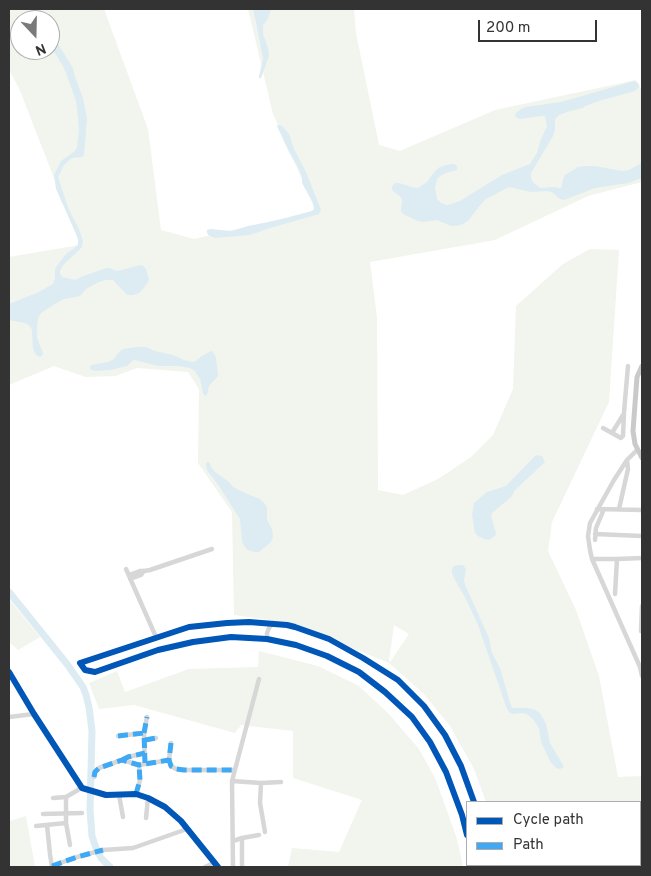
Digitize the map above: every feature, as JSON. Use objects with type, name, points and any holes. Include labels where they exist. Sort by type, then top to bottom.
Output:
[{"type":"main road","points":[[642,366],[637,377],[633,431],[633,439],[642,458]]},
{"type":"street","points":[[603,428],[621,438],[623,436],[628,366]]},
{"type":"street","points":[[612,433],[624,412]]},
{"type":"street","points":[[624,430],[633,431]]},
{"type":"street","points":[[637,450],[627,460],[597,509],[590,522],[588,536],[592,560],[640,667],[642,676]]},
{"type":"street","points":[[619,510],[628,468],[627,460]]},
{"type":"street","points":[[597,509],[642,510]]},
{"type":"street","points":[[604,509],[596,528],[595,537],[642,536]]},
{"type":"street","points":[[129,577],[141,575],[144,571],[212,549]]},
{"type":"street","points":[[592,560],[642,558]]},
{"type":"street","points":[[615,594],[616,559]]},
{"type":"street","points":[[126,569],[156,638]]},
{"type":"street","points":[[641,631],[642,606]]},
{"type":"street","points":[[466,831],[446,772],[430,742],[412,717],[385,692],[359,672],[327,656],[267,639],[231,637],[193,642],[158,650],[95,672],[85,670],[80,663],[189,627],[250,622],[296,627],[329,639],[398,680],[424,706],[445,735],[461,766],[474,801]]},
{"type":"street","points":[[267,639],[269,628],[273,624]]},
{"type":"street","points":[[9,672],[12,682],[81,788],[106,795],[136,794],[165,807],[187,829],[218,867]]},
{"type":"street","points":[[242,867],[231,802],[234,770],[259,679]]},
{"type":"street","points":[[9,717],[34,714]]},
{"type":"street","points":[[145,763],[144,733],[146,717]]},
{"type":"street","points":[[118,736],[144,733]]},
{"type":"street","points":[[145,740],[156,738]]},
{"type":"street","points":[[170,743],[169,760],[171,766],[176,769],[234,770]]},
{"type":"street","points":[[94,777],[95,772],[99,768],[145,753]]},
{"type":"street","points":[[122,760],[139,765],[169,760]]},
{"type":"street","points":[[136,794],[140,780],[139,765]]},
{"type":"street","points":[[233,781],[281,782]]},
{"type":"street","points":[[261,783],[260,803],[265,832]]},
{"type":"street","points":[[54,798],[66,797],[81,788]]},
{"type":"street","points":[[119,795],[123,817]]},
{"type":"street","points":[[66,797],[66,823],[70,845]]},
{"type":"street","points":[[146,818],[148,798]]},
{"type":"street","points":[[43,814],[82,812]]},
{"type":"street","points":[[36,826],[66,823]]},
{"type":"street","points":[[47,825],[52,867],[77,857],[103,850],[134,848],[187,829]]},
{"type":"street","points":[[237,840],[259,835]]},
{"type":"street","points":[[233,867],[237,840]]},
{"type":"street","points":[[204,867],[214,862]]},
{"type":"shaded area","points":[[9,9],[104,9],[148,129],[161,230],[194,239],[316,211],[273,114],[248,9],[354,9],[356,33],[379,145],[400,151],[495,110],[636,80],[642,90],[642,182],[588,196],[495,240],[370,262],[377,318],[378,490],[403,495],[438,479],[471,457],[493,435],[513,389],[516,306],[563,264],[590,249],[619,250],[609,402],[552,522],[548,551],[576,610],[599,676],[618,777],[642,776],[642,867],[503,867],[641,866],[641,801],[486,801],[474,769],[450,726],[423,693],[389,663],[290,623],[234,615],[232,512],[198,463],[199,389],[188,372],[137,368],[115,376],[86,377],[54,366],[9,385],[9,257],[80,245],[19,88],[9,70]],"holes":[[[394,625],[409,634],[389,661]]]},
{"type":"shaded area","points":[[253,9],[271,9],[268,19],[263,25],[263,34],[269,56],[261,78],[259,76],[263,59]]},
{"type":"shaded area","points":[[60,47],[73,68],[83,98],[87,119],[84,155],[68,161],[58,177],[69,210],[83,241],[82,247],[65,263],[60,273],[62,277],[75,280],[107,268],[116,271],[140,265],[146,269],[149,279],[139,293],[133,295],[127,295],[113,280],[99,282],[86,289],[80,296],[64,299],[41,313],[37,329],[37,338],[43,353],[40,357],[36,355],[33,349],[30,326],[25,323],[9,320],[9,304],[53,284],[55,269],[66,254],[78,244],[78,238],[56,189],[54,175],[61,161],[75,151],[79,131],[76,101],[59,60]]},
{"type":"shaded area","points":[[634,81],[639,84],[635,91],[559,115],[555,120],[553,136],[531,173],[531,178],[540,188],[561,188],[565,175],[578,167],[595,166],[622,171],[629,170],[640,164],[642,160],[642,178],[628,183],[595,188],[564,200],[552,192],[531,192],[509,187],[486,199],[468,221],[456,226],[451,226],[437,220],[418,221],[403,214],[401,211],[402,200],[392,189],[395,183],[418,188],[427,182],[440,167],[454,164],[457,166],[457,170],[440,176],[437,179],[435,188],[437,199],[447,205],[460,201],[502,175],[530,164],[537,153],[547,126],[545,116],[517,118],[515,116],[516,113],[521,109],[561,102]]},
{"type":"shaded area","points":[[278,125],[283,127],[289,134],[321,210],[319,214],[250,235],[215,238],[208,235],[207,230],[210,229],[232,231],[314,209],[313,203],[302,183],[299,169],[289,152]]},
{"type":"shaded area","points":[[146,347],[192,362],[211,351],[216,358],[218,376],[209,386],[205,396],[200,379],[195,371],[190,368],[158,366],[135,360],[127,366],[111,370],[91,370],[91,365],[108,362],[114,359],[123,349]]},
{"type":"shaded area","points":[[536,455],[542,456],[545,462],[515,490],[512,496],[492,513],[495,536],[489,540],[478,536],[475,533],[472,515],[474,503],[487,492],[506,486]]},
{"type":"shaded area","points":[[207,462],[209,462],[215,472],[233,487],[260,499],[265,504],[267,520],[272,529],[273,537],[271,542],[259,552],[248,550],[242,542],[240,519],[207,470]]},
{"type":"shaded area","points":[[463,565],[466,569],[464,581],[489,638],[492,653],[500,668],[512,708],[528,708],[540,713],[546,724],[550,743],[564,767],[556,768],[550,761],[541,742],[539,728],[533,719],[527,714],[510,713],[507,709],[478,625],[452,573],[454,566]]},
{"type":"shaded area","points":[[9,599],[40,637],[18,650],[9,642]]},
{"type":"shaded area","points":[[259,651],[318,666],[359,686],[389,714],[419,749],[436,780],[457,839],[463,867],[288,867],[292,848],[339,852],[362,800],[293,778],[293,731],[241,725],[235,733],[134,705],[99,709],[89,683],[117,671],[125,692],[189,669],[258,667]]},
{"type":"shaded area","points":[[26,816],[35,867],[9,867],[9,818],[10,821]]},
{"type":"waterway","points":[[9,592],[67,664],[83,687],[86,695],[92,731],[90,810],[92,836],[101,858],[110,867]]},
{"type":"marked path","points":[[145,763],[144,733],[147,717]]},
{"type":"marked path","points":[[118,736],[144,733]]},
{"type":"marked path","points":[[145,740],[156,738]]},
{"type":"marked path","points":[[171,743],[169,760],[171,766],[176,769],[234,770]]},
{"type":"marked path","points":[[122,760],[145,753]]},
{"type":"marked path","points":[[94,777],[95,772],[99,768],[122,760],[139,765],[169,760]]},
{"type":"marked path","points":[[136,794],[140,780],[139,765]]},
{"type":"marked path","points":[[52,866],[103,850]]},
{"type":"cycle path","points":[[466,831],[446,772],[430,742],[412,717],[385,692],[359,672],[327,656],[296,645],[267,639],[231,637],[193,642],[158,650],[95,672],[85,670],[80,663],[189,627],[249,622],[295,627],[329,639],[398,680],[424,706],[445,735],[461,766],[474,801]]},
{"type":"cycle path","points":[[9,672],[82,788],[106,795],[136,794],[165,807],[181,821],[218,867]]}]
